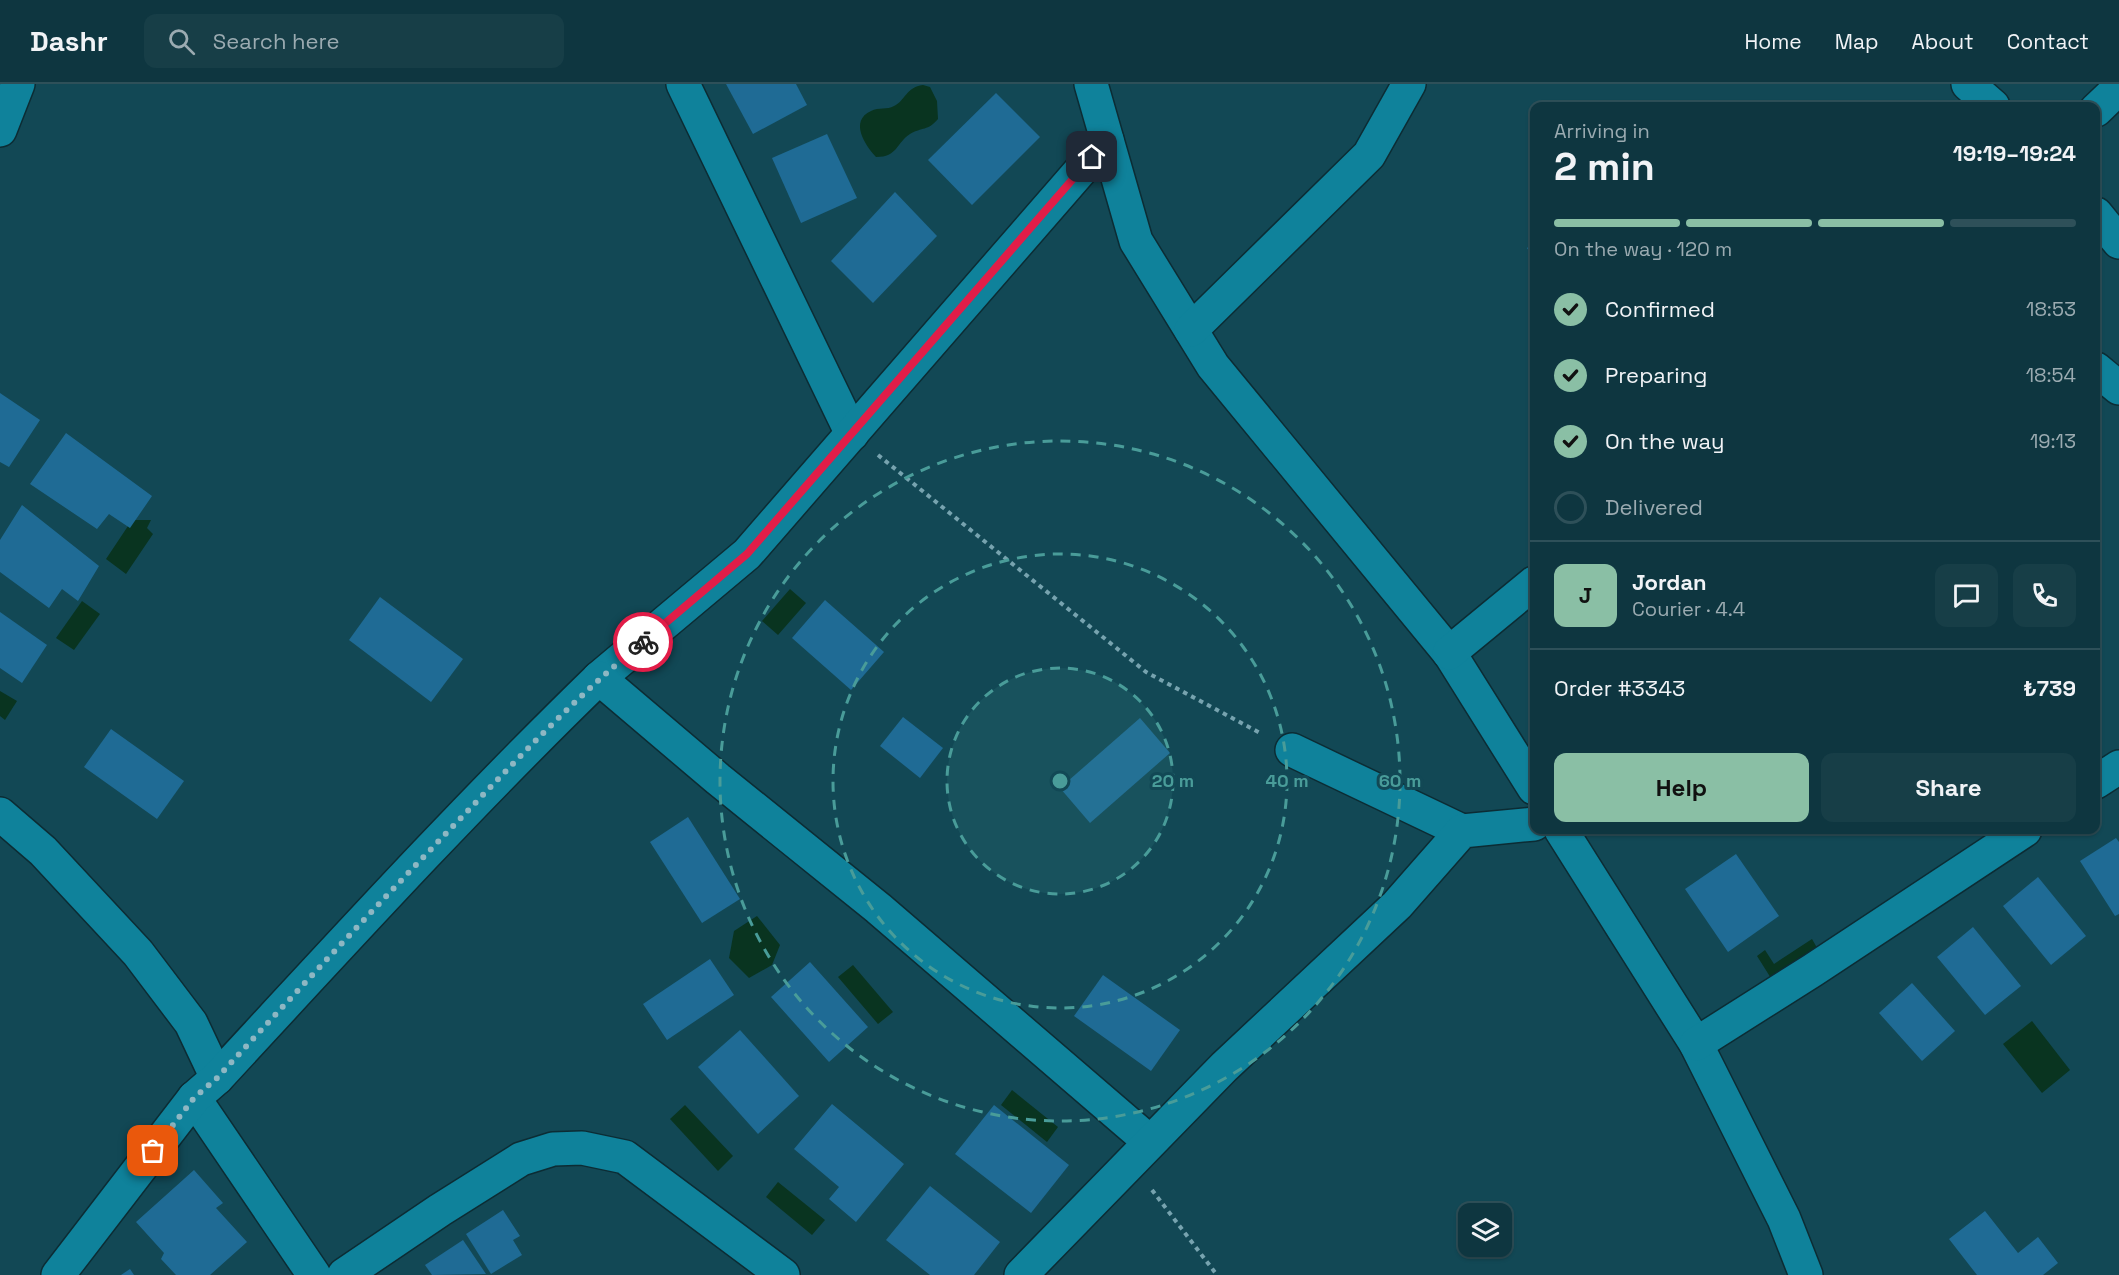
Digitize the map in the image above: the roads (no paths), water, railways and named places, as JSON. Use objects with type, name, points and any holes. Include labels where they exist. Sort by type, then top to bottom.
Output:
[{"type":"street","points":[[0,130],[18,84]]},
{"type":"street","points":[[683,84],[852,434]]},
{"type":"street","points":[[1091,84],[1136,241],[1213,366],[1449,653],[1530,782]]},
{"type":"street","points":[[1191,330],[1369,155],[1409,84]]},
{"type":"street","points":[[1968,84],[1988,102]]},
{"type":"street","points":[[2100,106],[2119,88]]},
{"type":"street","points":[[58,1275],[205,1088],[534,741],[599,678],[747,554],[1107,140]]},
{"type":"street","points":[[2100,219],[2119,242]]},
{"type":"street","points":[[2100,372],[2119,388]]},
{"type":"street","points":[[1449,653],[1530,586]]},
{"type":"street","points":[[599,678],[718,779],[878,908],[1139,1152]]},
{"type":"street","points":[[1292,750],[1461,831],[1530,824]]},
{"type":"street","points":[[2100,780],[2119,767]]},
{"type":"street","points":[[0,814],[43,851],[138,953],[191,1023],[205,1088],[314,1275]]},
{"type":"street","points":[[1021,1275],[1224,1067],[1397,905],[1461,831]]},
{"type":"street","points":[[1564,834],[1696,1044],[1784,1219],[1806,1275]]},
{"type":"street","points":[[1696,1044],[2019,834]]},
{"type":"street","points":[[344,1275],[521,1159],[553,1149],[582,1148],[625,1157],[783,1275]]}]
